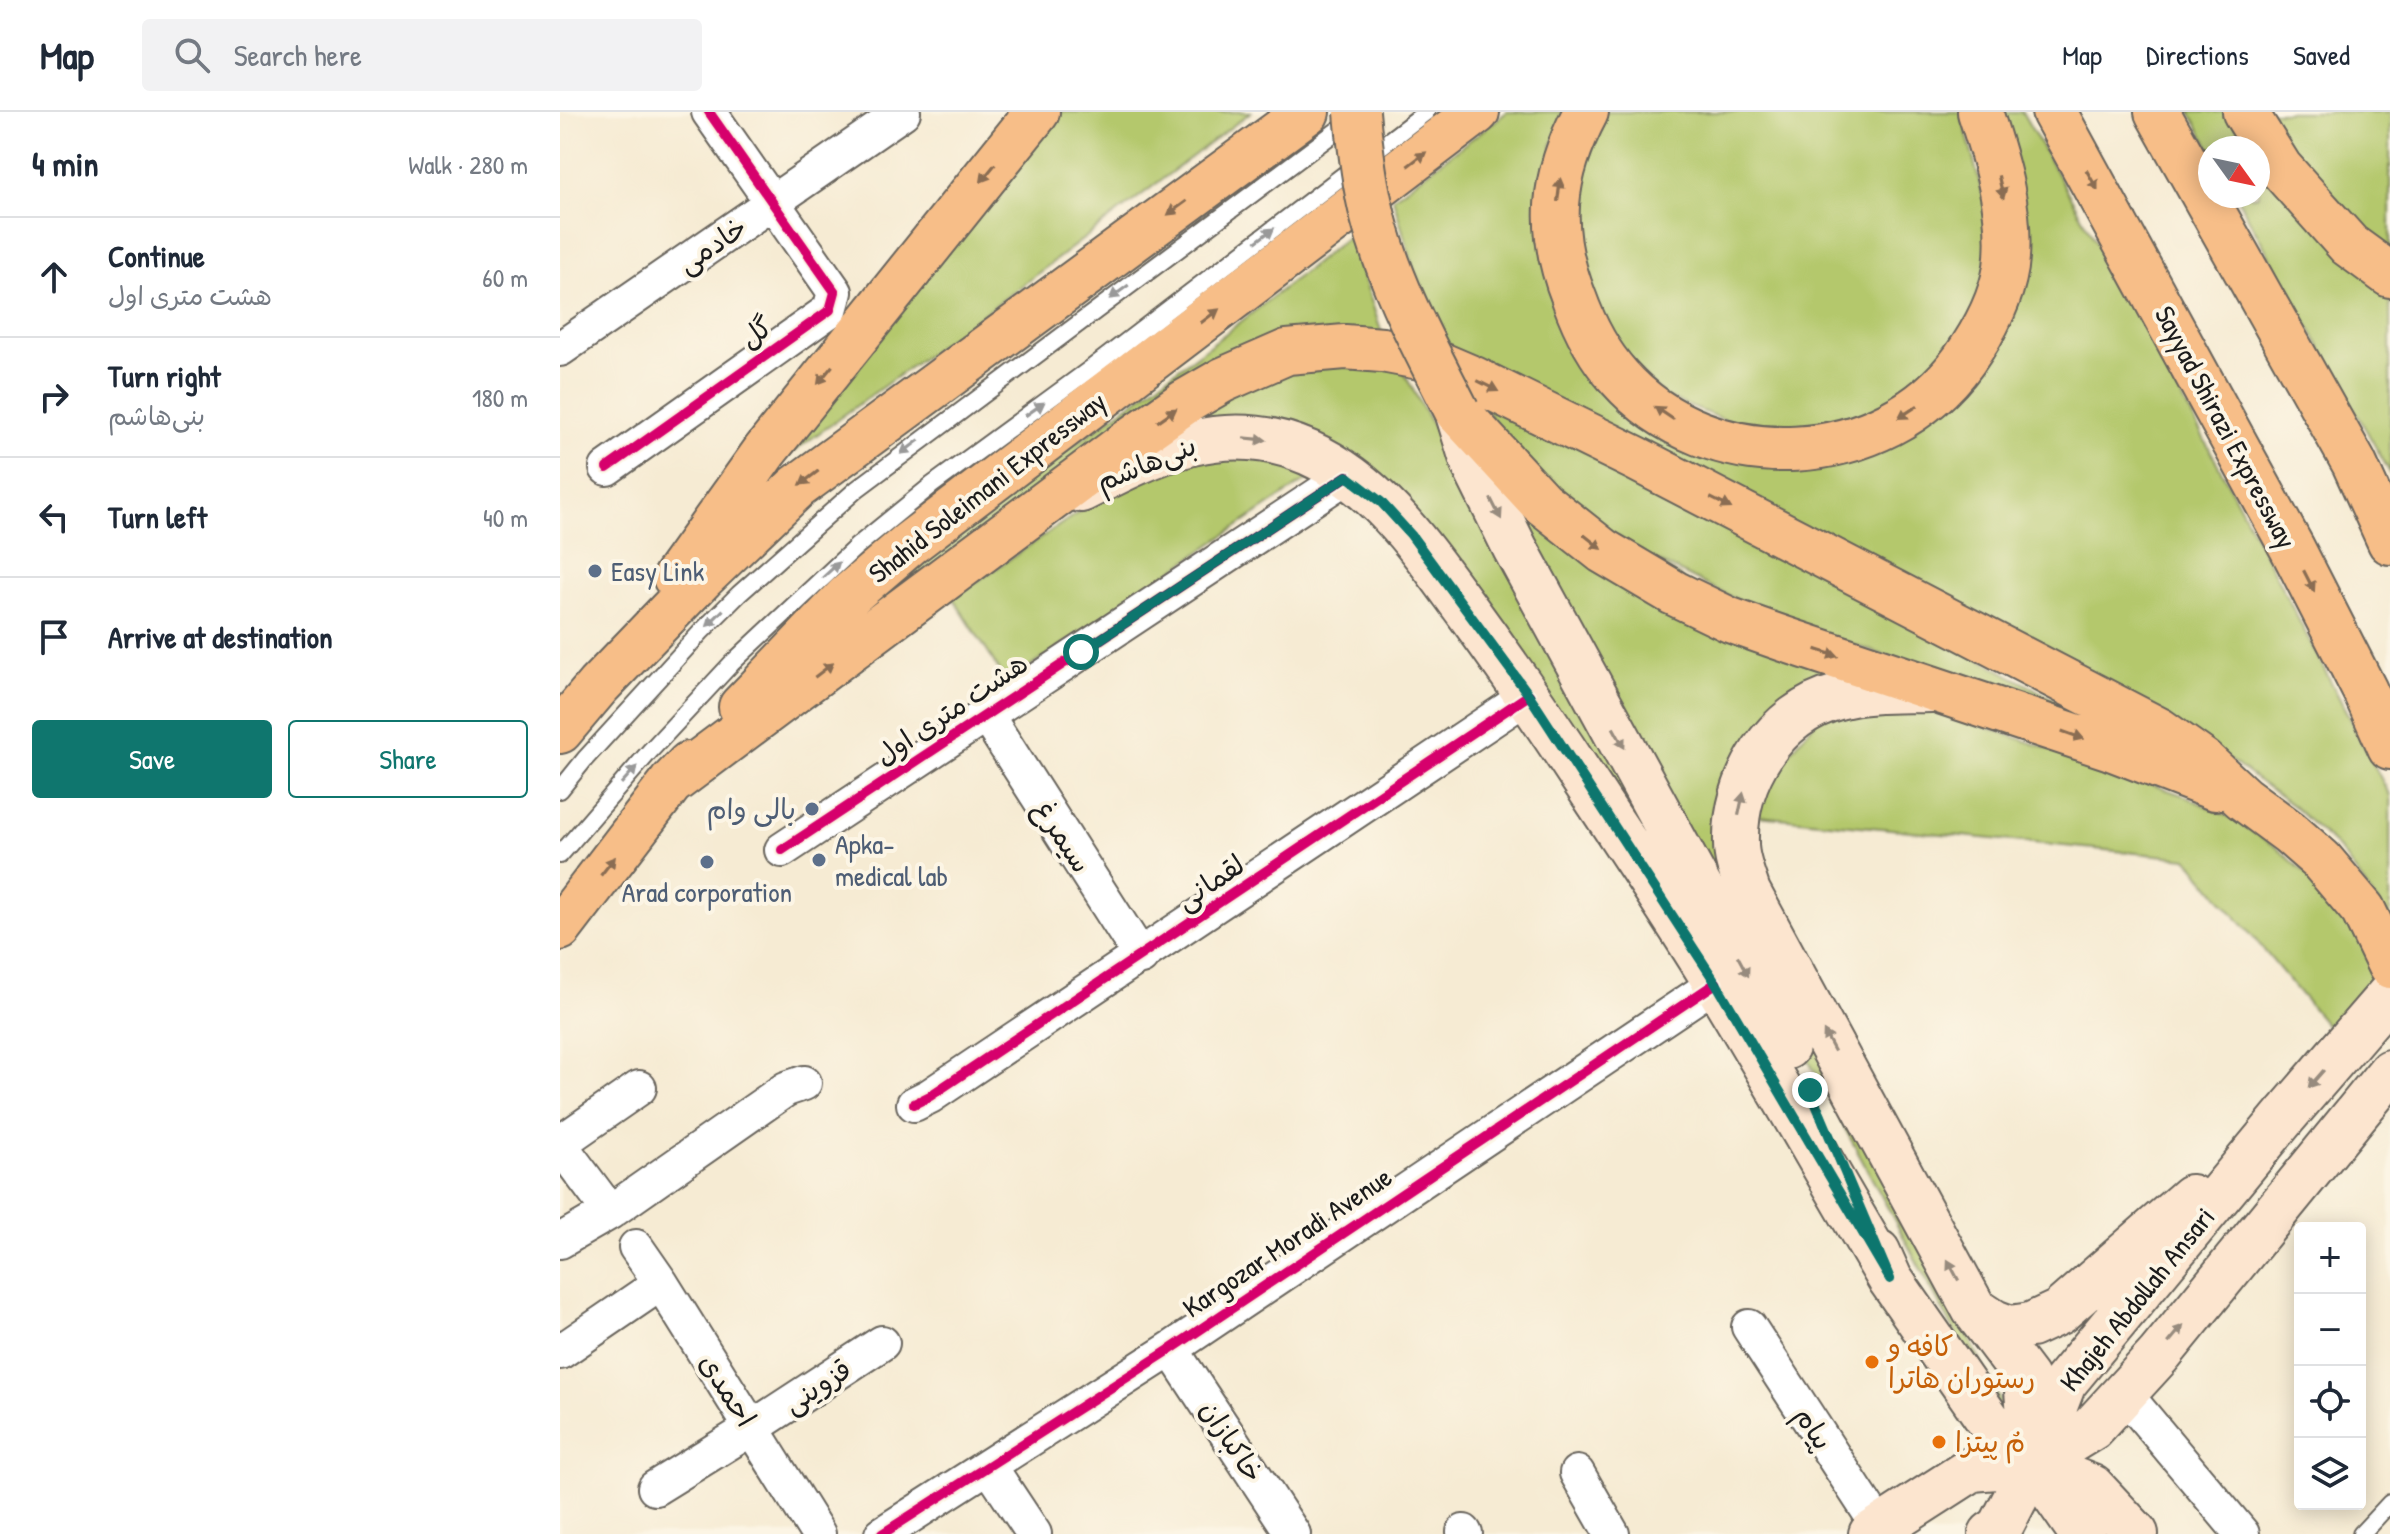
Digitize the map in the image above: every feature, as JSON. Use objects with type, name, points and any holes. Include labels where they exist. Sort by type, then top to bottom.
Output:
[{"type":"highway","points":[[598,686],[765,451],[1037,112]]},
{"type":"highway","points":[[560,731],[598,686],[702,578],[797,487],[1307,112]]},
{"type":"highway","points":[[1359,112],[1362,160],[1373,217],[1392,277],[1457,411],[1541,502],[1603,551],[1674,593],[1730,620],[2111,748],[2243,798]]},
{"type":"highway","name":"Shahid Soleimani Expressway","points":[[560,928],[671,783],[847,597],[909,544],[1477,112]]},
{"type":"highway","points":[[1586,112],[1564,158],[1556,218],[1558,248],[1582,319],[1600,353],[1619,378],[1673,420],[1715,439],[1775,451],[1811,449],[1855,440],[1895,420],[1930,398],[1956,371],[1979,340],[1995,305],[2006,268],[2007,232],[2003,195],[1980,112]]},
{"type":"highway","name":"Sayyad Shirazi Expressway","points":[[2054,112],[2292,548],[2390,747]]},
{"type":"highway","points":[[2157,112],[2354,463],[2390,542]]},
{"type":"highway","points":[[2245,112],[2280,168],[2349,245],[2390,275]]},
{"type":"highway","points":[[671,783],[1185,402],[1269,358],[1307,349],[1345,347],[1382,350],[1425,358],[1474,379],[1635,458],[2159,730],[2203,761],[2243,798],[2289,832],[2345,886],[2363,910],[2390,966]]},
{"type":"main road","points":[[1457,411],[1473,463],[1515,548],[1810,1090],[1890,1279],[1989,1421],[2033,1464],[2082,1534]]},
{"type":"main road","name":"بنی‌هاشم","points":[[1027,517],[1111,474],[1195,441],[1220,436],[1267,440],[1309,453],[1381,502],[1411,535],[1529,695],[1716,983],[1890,1279]]},
{"type":"main road","points":[[1931,690],[1837,697],[1801,713],[1774,736],[1754,763],[1738,813],[1736,845],[1748,892],[1974,1309],[2026,1378],[2033,1464],[2000,1528],[1991,1534]]},
{"type":"main road","name":"Khajeh Abdollah Ansari","points":[[2033,1464],[2064,1383],[2379,1007]]},
{"type":"main road","name":"Khajeh Abdollah Ansari","points":[[2033,1464],[2092,1428],[2124,1393],[2231,1270],[2390,1072]]},
{"type":"main road","points":[[1974,1309],[2010,1328],[2031,1325],[2059,1312],[2284,1117]]},
{"type":"main road","points":[[1875,1531],[1972,1469],[2033,1464],[2092,1487],[2136,1534]]},
{"type":"street","points":[[709,112],[773,203]]},
{"type":"street","name":"خادمی","points":[[560,349],[903,112]]},
{"type":"street","name":"گل","points":[[607,468],[830,310],[835,292],[773,203]]},
{"type":"street","name":"هشت متری اول","points":[[782,850],[1347,476]]},
{"type":"street","name":"لقمانی","points":[[914,1104],[1141,957],[1529,695]]},
{"type":"street","name":"سیمرغ","points":[[986,715],[1141,957]]},
{"type":"street","name":"Kargozar Moradi Avenue","points":[[882,1534],[1171,1349],[1716,983]]},
{"type":"street","points":[[560,1241],[610,1212],[786,1089],[804,1083]]},
{"type":"street","points":[[610,1212],[560,1144],[639,1088]]},
{"type":"street","name":"احمدی","points":[[636,1247],[818,1534]]},
{"type":"street","points":[[560,1352],[661,1283]]},
{"type":"street","name":"پیام","points":[[1749,1327],[1875,1531]]},
{"type":"street","name":"قزوینی","points":[[655,1488],[882,1343]]},
{"type":"street","name":"خاکبازان","points":[[1171,1349],[1293,1534]]},
{"type":"street","points":[[2124,1393],[2242,1534]]},
{"type":"street","points":[[989,1466],[1034,1534]]},
{"type":"street","points":[[1577,1473],[1612,1534]]},
{"type":"lane","points":[[560,790],[701,632],[857,489],[1359,112]]},
{"type":"lane","points":[[560,855],[732,663],[856,547],[932,485],[1093,367],[1426,112]]},
{"type":"lane","points":[[2361,1534],[2390,1503]]},
{"type":"green space","points":[[1056,112],[1251,112],[1012,293],[786,457]]},
{"type":"green space","points":[[1507,112],[1569,112],[1551,146],[1600,377],[1820,462],[1996,334],[1992,112],[2022,112],[2222,472],[2390,796],[2390,920],[2339,849],[2293,806],[2234,763],[1451,352],[1414,269],[1393,198]]},
{"type":"green space","points":[[1603,112],[1961,112],[1994,238],[1980,304],[1933,374],[1861,421],[1754,431],[1665,397],[1607,338],[1569,222]]},
{"type":"green space","points":[[2190,112],[2227,112],[2242,136],[2203,136]]},
{"type":"green space","points":[[2260,112],[2390,112],[2390,260]]},
{"type":"green space","points":[[2270,173],[2390,290],[2390,473],[2243,208],[2270,208]]},
{"type":"green space","points":[[1350,235],[1383,337],[1315,338],[829,640],[923,560],[1217,340]]},
{"type":"green space","points":[[1397,360],[1728,954],[1456,567],[1229,425],[1178,417],[1276,367]]},
{"type":"green space","points":[[1476,393],[1609,456],[2115,733],[1774,618],[1633,549],[1556,492],[1494,422]]},
{"type":"green space","points":[[1477,445],[1825,671],[1836,683],[1725,812],[1990,1382],[2014,1424],[1990,1394],[1946,1316]]},
{"type":"green space","points":[[1220,452],[1317,473],[1007,682],[953,598],[1121,483]]},
{"type":"green space","points":[[1936,710],[2185,796],[2227,816],[2275,846],[2324,890],[2387,974],[2334,1034],[2187,858],[1748,815],[1751,800],[1824,711]]},
{"type":"cycle path","points":[[607,468],[830,310],[835,292],[709,112]]},
{"type":"cycle path","points":[[782,850],[1347,476]]},
{"type":"cycle path","points":[[914,1104],[1529,695]]},
{"type":"cycle path","points":[[882,1534],[1171,1349],[1716,983]]},
{"type":"place","name":"Easy Link","points":[[595,571]]},
{"type":"place","name":"بالی وام","points":[[812,809]]},
{"type":"place","name":"Apka- medical lab","points":[[819,860]]},
{"type":"place","name":"Arad corporation","points":[[707,862]]},
{"type":"place","name":"کافه و رستوران هاترا","points":[[1872,1362]]},
{"type":"place","name":"مُ پیتزا","points":[[1939,1442]]},
{"type":"route","points":[[1081,652],[1347,476],[1381,502],[1411,535],[1529,695],[1716,983],[1890,1279],[1810,1090]]}]
